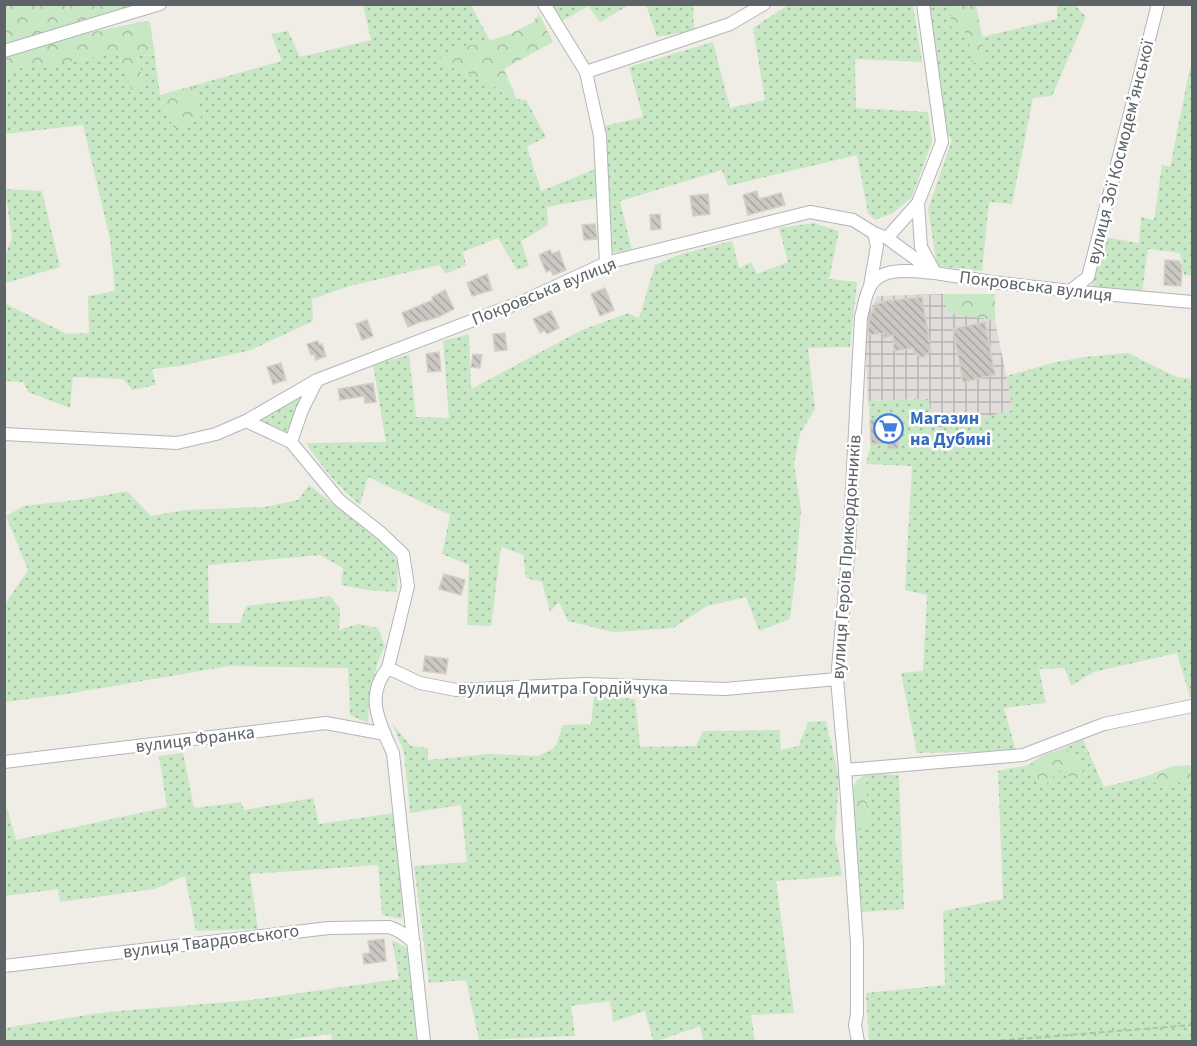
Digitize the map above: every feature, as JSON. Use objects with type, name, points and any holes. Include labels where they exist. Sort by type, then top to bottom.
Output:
[{"type":"street","points":[[4,51],[159,4]]},
{"type":"street","points":[[544,4],[586,72],[600,136],[606,263]]},
{"type":"street","points":[[586,72],[730,24],[764,4]]},
{"type":"street","points":[[887,238],[918,203],[942,142],[923,4]]},
{"type":"street","name":"вулиця Зої Космодемʼянської","points":[[1070,291],[1088,277],[1158,4]]},
{"type":"street","points":[[870,286],[882,275],[892,272],[935,273],[921,247],[918,203]]},
{"type":"street","name":"Покровська вулиця","points":[[4,434],[177,443],[216,434],[246,421],[317,380],[526,300],[606,263],[810,212],[853,220],[887,238],[935,273],[1070,291],[1192,302]]},
{"type":"street","name":"вулиця Героїв Прикордонників","points":[[858,1041],[855,1025],[857,944],[837,679],[849,545],[861,317],[870,286],[877,246],[874,233]]},
{"type":"street","points":[[291,442],[302,410],[317,380]]},
{"type":"street","points":[[246,421],[291,442],[339,500],[404,554],[408,586],[388,668],[380,677],[375,697],[377,716],[393,753],[424,1041]]},
{"type":"street","name":"вулиця Дмитра Гордійчука","points":[[388,668],[420,683],[456,690],[586,684],[725,688],[837,679]]},
{"type":"street","points":[[845,770],[1023,755],[1104,724],[1192,706]]},
{"type":"street","name":"вулиця Франка","points":[[4,762],[326,723],[385,734]]},
{"type":"street","name":"вулиця Твардовського","points":[[4,966],[329,928],[389,927],[404,934],[414,943]]},
{"type":"street","points":[[848,1041],[855,1025]]},
{"type":"path","points":[[982,1041],[1192,1025]]},
{"type":"shaded area","points":[[943,294],[948,313],[995,320],[1013,410],[935,430],[928,399],[868,401],[864,321],[877,296]]},
{"type":"green space","points":[[5,5],[151,5],[5,51]]},
{"type":"green space","points":[[363,5],[471,5],[490,41],[445,65],[489,82],[509,98],[526,100],[546,137],[527,147],[541,191],[598,168],[596,198],[547,207],[548,225],[521,241],[529,266],[517,270],[498,238],[463,252],[466,265],[446,274],[439,265],[350,286],[312,299],[313,321],[251,350],[180,366],[152,369],[156,385],[132,390],[123,379],[73,377],[70,408],[28,392],[24,382],[5,381],[4,303],[67,334],[89,333],[88,296],[115,291],[110,239],[83,125],[6,134],[5,70],[118,52],[133,93],[145,88],[137,55],[155,56],[160,95],[174,129],[201,117],[192,86],[282,61],[271,34],[288,31],[300,57],[371,40]]},
{"type":"green space","points":[[551,5],[629,5],[600,22],[588,6],[562,21]]},
{"type":"green space","points":[[646,5],[693,5],[694,30],[657,37]]},
{"type":"green space","points":[[788,5],[913,5],[922,62],[855,59],[856,108],[928,112],[932,142],[912,197],[893,213],[875,220],[868,213],[857,155],[728,186],[722,170],[620,201],[632,250],[612,253],[604,126],[643,117],[629,67],[713,42],[730,108],[765,100],[753,28]]},
{"type":"green space","points":[[928,5],[976,5],[982,37],[1057,19],[1057,5],[1075,5],[1086,17],[1052,96],[1033,98],[1012,204],[989,202],[982,271],[937,266],[928,209],[952,140],[945,131]]},
{"type":"green space","points":[[950,5],[976,5],[986,63],[972,63],[968,34],[951,27]]},
{"type":"green space","points":[[539,14],[553,42],[504,69],[517,100],[509,98],[489,82],[445,65],[440,56],[465,46],[510,34],[532,23]]},
{"type":"green space","points":[[145,21],[150,22],[155,56],[137,55],[145,88],[133,93],[118,52],[69,62],[5,70],[5,57],[22,51],[74,36]]},
{"type":"green space","points":[[1190,67],[1192,67],[1192,276],[1184,275],[1180,253],[1148,249],[1142,292],[1092,286],[1103,237],[1139,243],[1141,217],[1154,220],[1162,165],[1170,167]]},
{"type":"green space","points":[[192,86],[201,117],[174,129],[160,95]]},
{"type":"green space","points":[[5,189],[42,191],[60,267],[6,283],[5,256],[12,238]]},
{"type":"green space","points":[[814,223],[839,231],[829,279],[857,282],[850,347],[808,348],[815,409],[800,434],[794,463],[801,510],[790,619],[759,631],[746,597],[707,606],[673,628],[613,632],[568,621],[559,602],[550,612],[542,582],[526,578],[523,555],[501,547],[491,626],[467,625],[469,565],[442,554],[450,515],[368,477],[360,505],[330,476],[306,443],[386,442],[373,365],[409,355],[416,417],[449,418],[443,341],[469,334],[471,389],[582,330],[628,313],[639,318],[655,265],[681,254],[732,241],[739,268],[751,262],[757,274],[788,262],[779,228]]},
{"type":"green space","points":[[943,294],[995,294],[995,320],[948,313]]},
{"type":"green space","points":[[1128,353],[1176,377],[1192,379],[1192,697],[1190,697],[1177,653],[1094,672],[1071,686],[1065,668],[1039,669],[1046,703],[1004,708],[1016,751],[917,753],[901,673],[923,671],[927,595],[905,590],[912,466],[866,464],[871,444],[888,443],[888,449],[898,449],[898,419],[870,420],[868,401],[928,399],[935,430],[1013,410],[1006,376],[1056,362]]},
{"type":"green space","points":[[309,387],[289,437],[255,420]]},
{"type":"green space","points":[[309,485],[390,549],[398,563],[397,592],[341,585],[343,568],[320,555],[208,565],[209,623],[240,623],[246,606],[330,596],[340,608],[339,630],[358,624],[378,628],[385,646],[378,661],[369,698],[368,723],[350,715],[348,668],[229,666],[61,695],[5,702],[5,604],[28,570],[6,516],[24,506],[127,491],[151,516],[185,510],[265,507],[298,500]]},
{"type":"green space","points":[[594,696],[635,699],[640,747],[696,746],[703,731],[780,730],[781,750],[799,746],[808,722],[826,721],[839,778],[835,837],[842,876],[776,881],[794,1013],[751,1015],[755,1041],[703,1041],[700,1026],[653,1041],[645,1011],[613,1022],[610,1001],[571,1006],[575,1036],[479,1040],[466,980],[429,983],[414,866],[467,862],[461,805],[410,813],[404,752],[392,723],[411,746],[428,748],[428,760],[489,754],[538,756],[555,748],[563,725],[591,724]]},
{"type":"green space","points":[[1083,739],[1104,787],[1144,777],[1166,788],[1185,780],[1192,783],[1192,1041],[869,1041],[866,993],[945,985],[943,911],[1003,899],[998,771],[1028,765],[1043,787],[1061,769],[1080,757],[1064,748]]},
{"type":"green space","points":[[1064,748],[1080,757],[1083,775],[1073,780],[1061,769],[1043,787],[1028,765],[1042,756]]},
{"type":"green space","points":[[183,753],[194,808],[241,802],[244,810],[313,798],[319,824],[394,813],[404,895],[402,919],[382,915],[378,865],[250,874],[258,929],[196,931],[185,876],[154,889],[60,902],[58,889],[5,896],[4,798],[16,840],[167,807],[159,756]]},
{"type":"green space","points":[[1192,765],[1192,783],[1185,780],[1166,788],[1144,777],[1173,766]]},
{"type":"green space","points":[[865,775],[899,775],[904,909],[862,912],[854,834],[868,823]]},
{"type":"green space","points":[[865,775],[868,823],[854,834],[853,788],[857,780]]},
{"type":"green space","points":[[392,940],[409,949],[417,1041],[332,1041],[331,1034],[273,1042],[5,1042],[4,1028],[107,1012],[251,1000],[399,979]]},
{"type":"building","points":[[757,191],[759,199],[781,193],[785,205],[748,215],[743,195]]},
{"type":"building","points":[[708,194],[710,214],[693,216],[690,196]]},
{"type":"building","points":[[660,214],[661,229],[651,230],[650,215]]},
{"type":"building","points":[[595,224],[597,239],[584,240],[582,225]]},
{"type":"building","points":[[550,250],[552,254],[559,251],[566,270],[553,275],[551,270],[546,272],[539,255]]},
{"type":"building","points":[[1165,260],[1179,261],[1182,266],[1181,286],[1164,285]]},
{"type":"building","points":[[487,274],[492,290],[472,296],[467,283]]},
{"type":"building","points":[[605,288],[614,310],[600,316],[591,294]]},
{"type":"building","points":[[445,290],[454,309],[408,327],[402,313],[433,300],[432,297]]},
{"type":"building","points":[[922,297],[931,350],[924,357],[914,353],[913,348],[894,351],[893,335],[884,338],[884,333],[868,335],[869,318],[876,304]]},
{"type":"building","points":[[551,311],[559,328],[547,334],[545,330],[540,333],[533,319]]},
{"type":"building","points":[[367,320],[373,336],[362,340],[356,324]]},
{"type":"building","points":[[985,322],[995,375],[963,382],[953,329]]},
{"type":"building","points":[[505,333],[507,350],[495,351],[493,334]]},
{"type":"building","points":[[318,341],[319,345],[322,344],[326,356],[316,360],[314,354],[311,355],[307,344]]},
{"type":"building","points":[[439,352],[441,371],[428,372],[426,354]]},
{"type":"building","points":[[473,354],[482,355],[480,368],[471,367]]},
{"type":"building","points":[[281,363],[286,380],[273,384],[267,367]]},
{"type":"building","points":[[373,383],[376,402],[365,403],[364,396],[340,400],[338,389]]},
{"type":"building","points":[[898,419],[898,449],[888,449],[888,443],[871,444],[870,420]]},
{"type":"building","points":[[444,574],[465,580],[461,595],[439,589]]},
{"type":"building","points":[[425,656],[448,659],[446,674],[423,671]]},
{"type":"building","points":[[384,939],[386,961],[364,964],[363,954],[370,953],[368,941]]},
{"type":"place","name":"Магазин на Дубині","points":[[889,428]]}]
